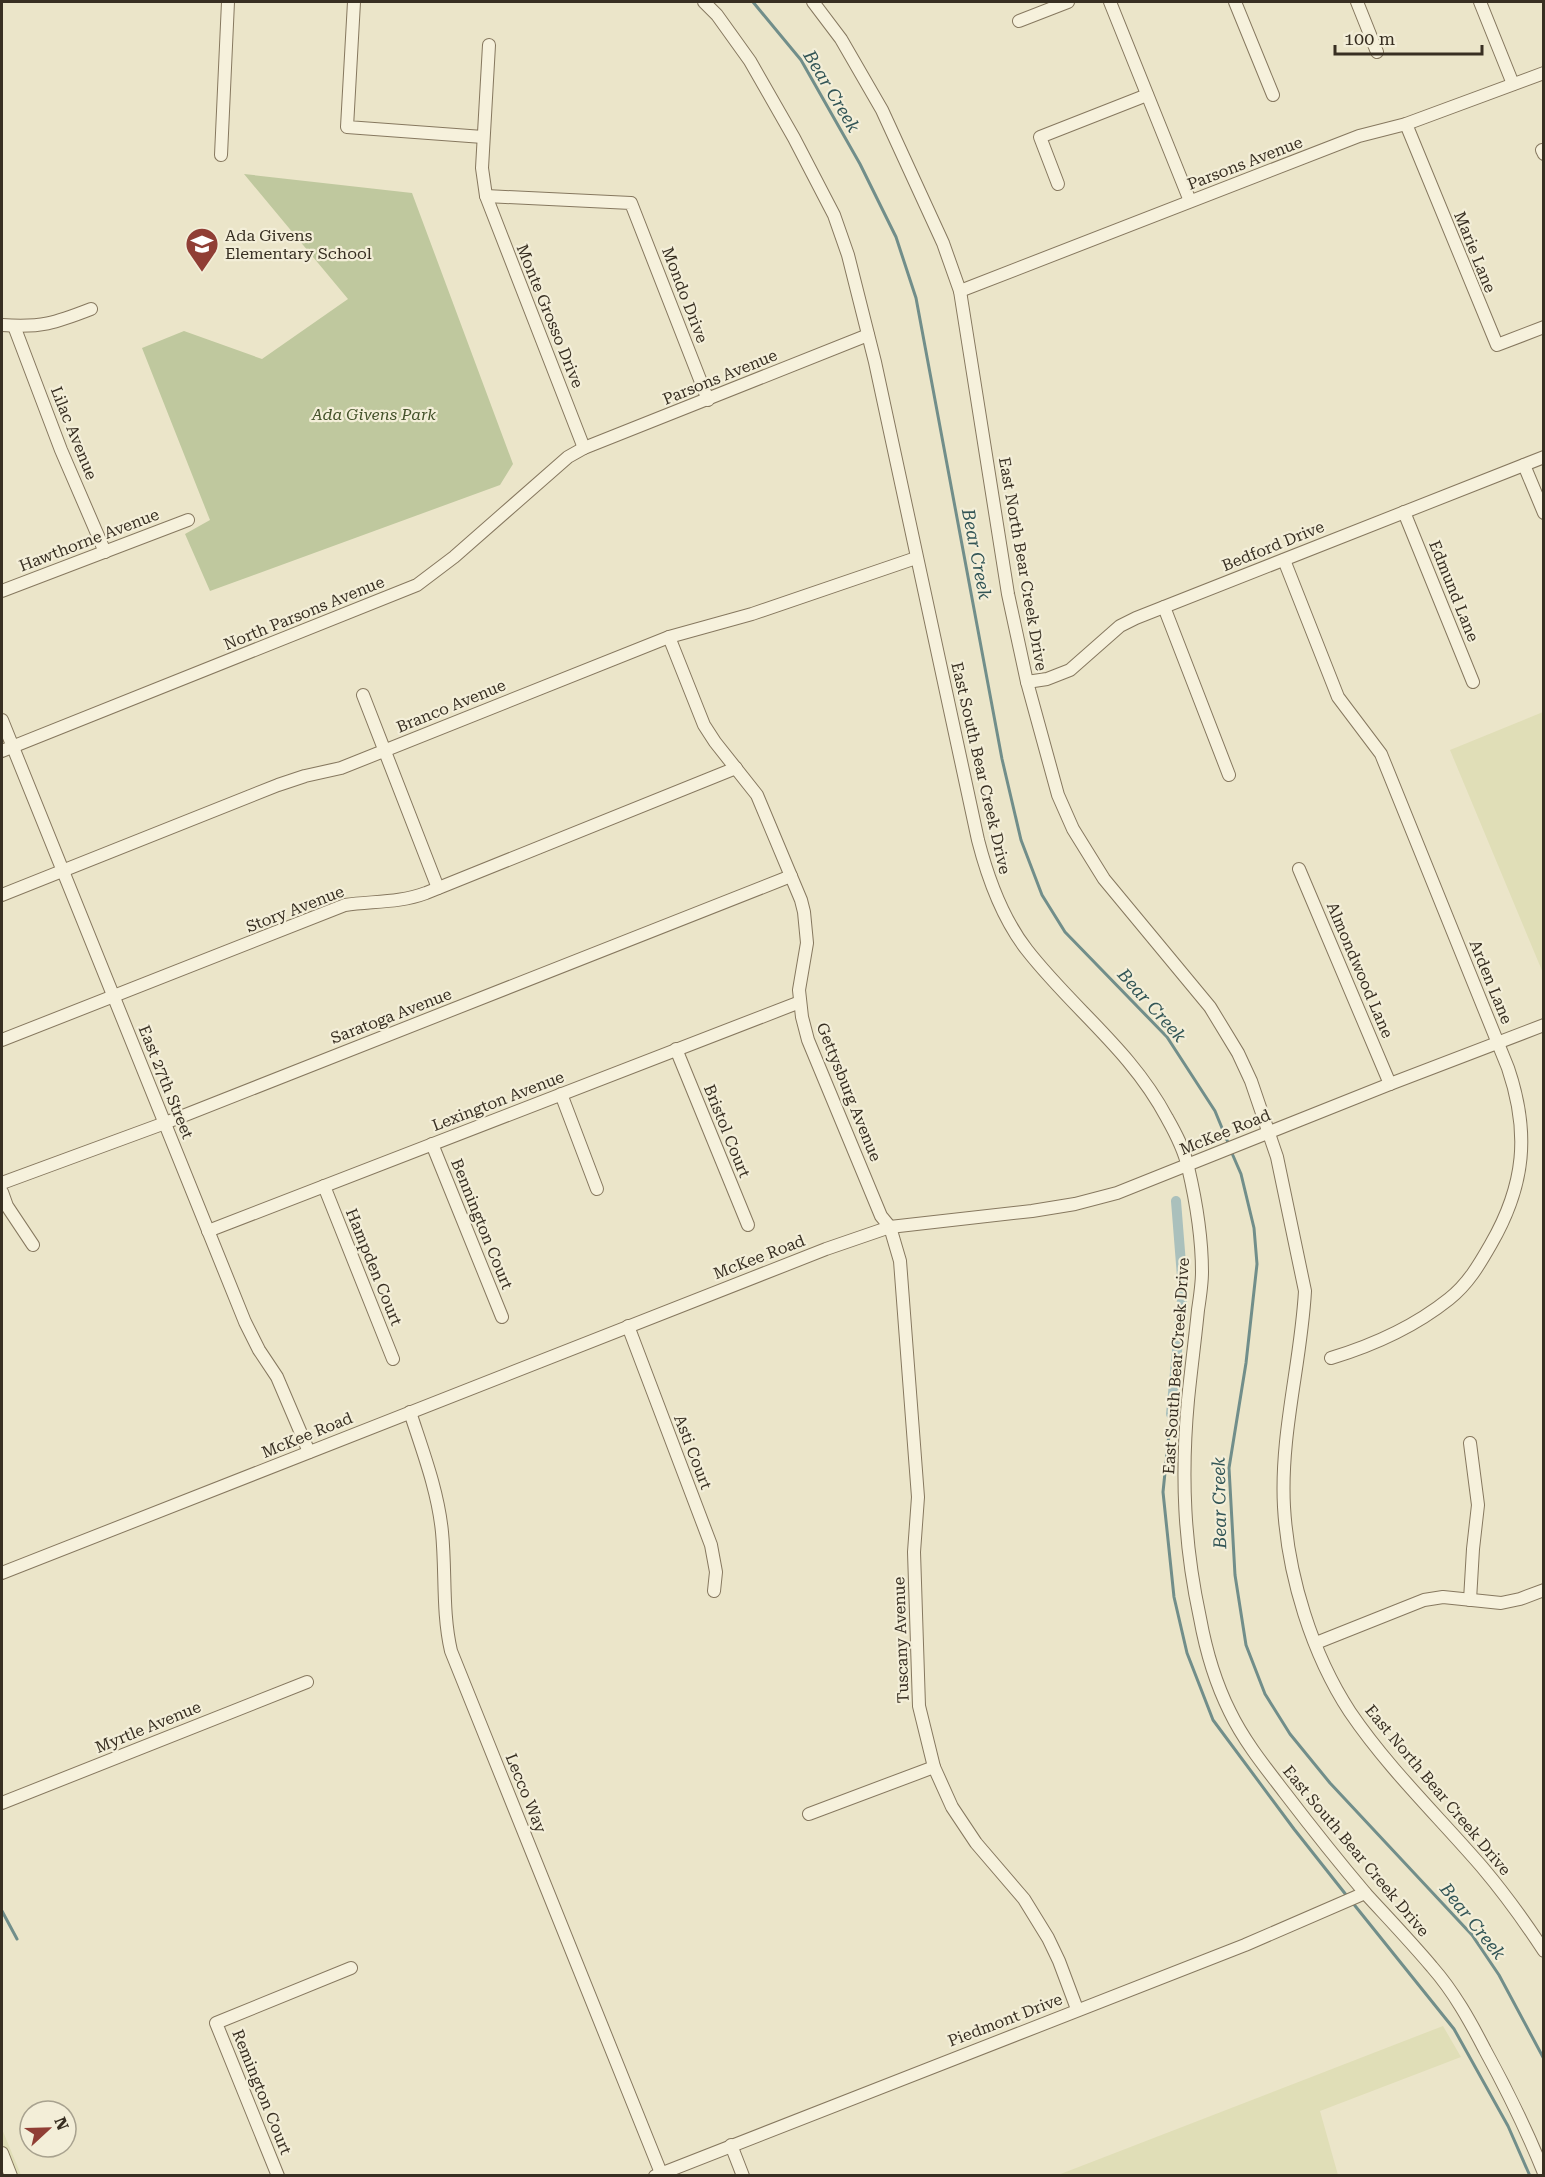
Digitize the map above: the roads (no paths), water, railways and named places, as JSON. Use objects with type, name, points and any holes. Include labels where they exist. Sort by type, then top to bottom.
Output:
[{"type":"street","points":[[221,155],[228,2]]},
{"type":"street","points":[[354,2],[347,127],[483,137]]},
{"type":"street","name":"East South Bear Creek Drive","points":[[704,2],[717,15],[750,61],[794,138],[834,215],[848,255],[868,335],[978,840],[998,901],[1025,948],[1139,1072],[1184,1152],[1199,1229],[1202,1274],[1183,1471],[1185,1524],[1191,1578],[1206,1650],[1218,1688],[1247,1742],[1321,1840],[1449,1988],[1502,2080],[1544,2173]]},
{"type":"street","name":"East North Bear Creek Drive","points":[[813,2],[841,39],[882,110],[943,243],[960,291],[1008,594],[1027,682],[1058,795],[1073,829],[1104,879],[1210,1007],[1238,1053],[1251,1081],[1305,1291],[1304,1316],[1287,1433],[1284,1506],[1289,1554],[1300,1604],[1328,1671],[1350,1711],[1386,1759],[1484,1870],[1544,1951]]},
{"type":"street","points":[[1018,21],[1068,2]]},
{"type":"street","points":[[1110,2],[1190,201]]},
{"type":"street","points":[[1234,2],[1273,95]]},
{"type":"street","points":[[1357,2],[1377,52]]},
{"type":"street","points":[[1480,2],[1513,84]]},
{"type":"street","name":"Monte Grosso Drive","points":[[489,45],[482,168],[486,196],[584,448]]},
{"type":"street","name":"Parsons Avenue","points":[[960,291],[1359,136],[1406,124],[1544,73]]},
{"type":"street","points":[[1058,184],[1040,137],[1148,95]]},
{"type":"street","name":"Marie Lane","points":[[1406,124],[1497,345],[1544,327]]},
{"type":"street","name":"Mondo Drive","points":[[486,196],[631,203],[708,400]]},
{"type":"street","points":[[8,326],[50,324],[91,309]]},
{"type":"street","name":"Lilac Avenue","points":[[8,326],[105,552]]},
{"type":"street","name":"Parsons Avenue","points":[[584,448],[868,335]]},
{"type":"street","name":"North Parsons Avenue","points":[[7,748],[417,585],[454,557],[568,458],[584,448]]},
{"type":"street","name":"Bedford Drive","points":[[1027,682],[1047,679],[1070,670],[1120,626],[1544,457]]},
{"type":"street","points":[[1524,465],[1544,513]]},
{"type":"street","name":"Edmund Lane","points":[[1404,512],[1473,682]]},
{"type":"street","name":"Hawthorne Avenue","points":[[2,591],[188,520]]},
{"type":"street","name":"Branco Avenue","points":[[2,895],[278,785],[341,768],[385,751],[669,637],[752,614],[916,558]]},
{"type":"street","name":"Arden Lane","points":[[1284,560],[1338,697],[1381,754],[1498,1042],[1517,1099],[1521,1148],[1517,1187],[1512,1202],[1471,1278],[1450,1298],[1398,1333],[1372,1345],[1331,1358]]},
{"type":"street","points":[[1164,607],[1230,775]]},
{"type":"street","name":"Gettysburg Avenue","points":[[669,637],[704,724],[715,742],[757,795],[791,876],[804,912],[807,943],[801,972],[800,1002],[808,1040],[881,1216],[890,1227]]},
{"type":"street","points":[[363,695],[438,888]]},
{"type":"street","name":"East 27th Street","points":[[2,720],[7,748],[63,871],[245,1322],[259,1350],[277,1377],[309,1452]]},
{"type":"street","name":"Story Avenue","points":[[2,1040],[345,905],[401,900],[438,888],[736,768]]},
{"type":"street","name":"Almondwood Lane","points":[[1299,869],[1390,1084]]},
{"type":"street","name":"Saratoga Avenue","points":[[2,1183],[165,1123],[791,876]]},
{"type":"street","name":"Lexington Avenue","points":[[208,1231],[800,1002]]},
{"type":"street","name":"McKee Road","points":[[2,1573],[779,1266],[890,1227],[1032,1211],[1075,1204],[1117,1193],[1544,1025]]},
{"type":"street","name":"Bristol Court","points":[[676,1049],[748,1226]]},
{"type":"street","points":[[561,1094],[597,1189]]},
{"type":"street","name":"Bennington Court","points":[[432,1144],[502,1317]]},
{"type":"street","name":"Hampden Court","points":[[324,1186],[393,1359]]},
{"type":"street","points":[[2,1192],[7,1206],[33,1245]]},
{"type":"street","name":"Tuscany Avenue","points":[[890,1227],[902,1275],[918,1497],[914,1552],[919,1706],[934,1767],[952,1808],[1024,1899],[1048,1938],[1063,1969],[1077,2009]]},
{"type":"street","name":"Asti Court","points":[[627,1326],[711,1545],[716,1572],[714,1591]]},
{"type":"street","name":"Lecco Way","points":[[410,1412],[436,1496],[442,1530],[445,1617],[451,1651],[658,2174]]},
{"type":"street","points":[[1470,1443],[1478,1504],[1470,1600]]},
{"type":"street","points":[[1316,1643],[1424,1600],[1443,1597],[1501,1603],[1544,1590]]},
{"type":"street","name":"Myrtle Avenue","points":[[2,1803],[307,1682]]},
{"type":"street","points":[[809,1814],[934,1767]]},
{"type":"street","name":"Piedmont Drive","points":[[658,2174],[1245,1945],[1365,1893]]},
{"type":"street","name":"Remington Court","points":[[278,2175],[216,2023],[351,1968]]},
{"type":"street","points":[[731,2145],[743,2175]]},
{"type":"street","points":[[2,2153],[11,2175]]},
{"type":"waterway","name":"Bear Creek","points":[[753,2],[801,60],[860,164],[896,237],[916,298],[1002,759],[1021,840],[1042,895],[1065,932],[1167,1037],[1215,1111],[1229,1145]]},
{"type":"waterway","name":"Bear Creek","points":[[1231,1151],[1241,1174],[1254,1228],[1257,1264],[1246,1363],[1229,1468],[1235,1575],[1246,1645],[1265,1694],[1290,1734],[1330,1783],[1472,1935],[1499,1975],[1544,2059]]},
{"type":"waterway","points":[[1171,1414],[1183,1289],[1176,1201]]},
{"type":"waterway","points":[[1171,1414],[1163,1492],[1174,1597],[1187,1653],[1213,1720],[1347,1896]]},
{"type":"waterway","points":[[1352,1902],[1454,2029],[1508,2126],[1530,2176]]},
{"type":"waterway","points":[[2,1911],[17,1939]]},
{"type":"place","name":"Ada Givens Elementary School","points":[[202,273]]},
{"type":"park label","name":"Ada Givens Park","points":[[374,414]]}]
